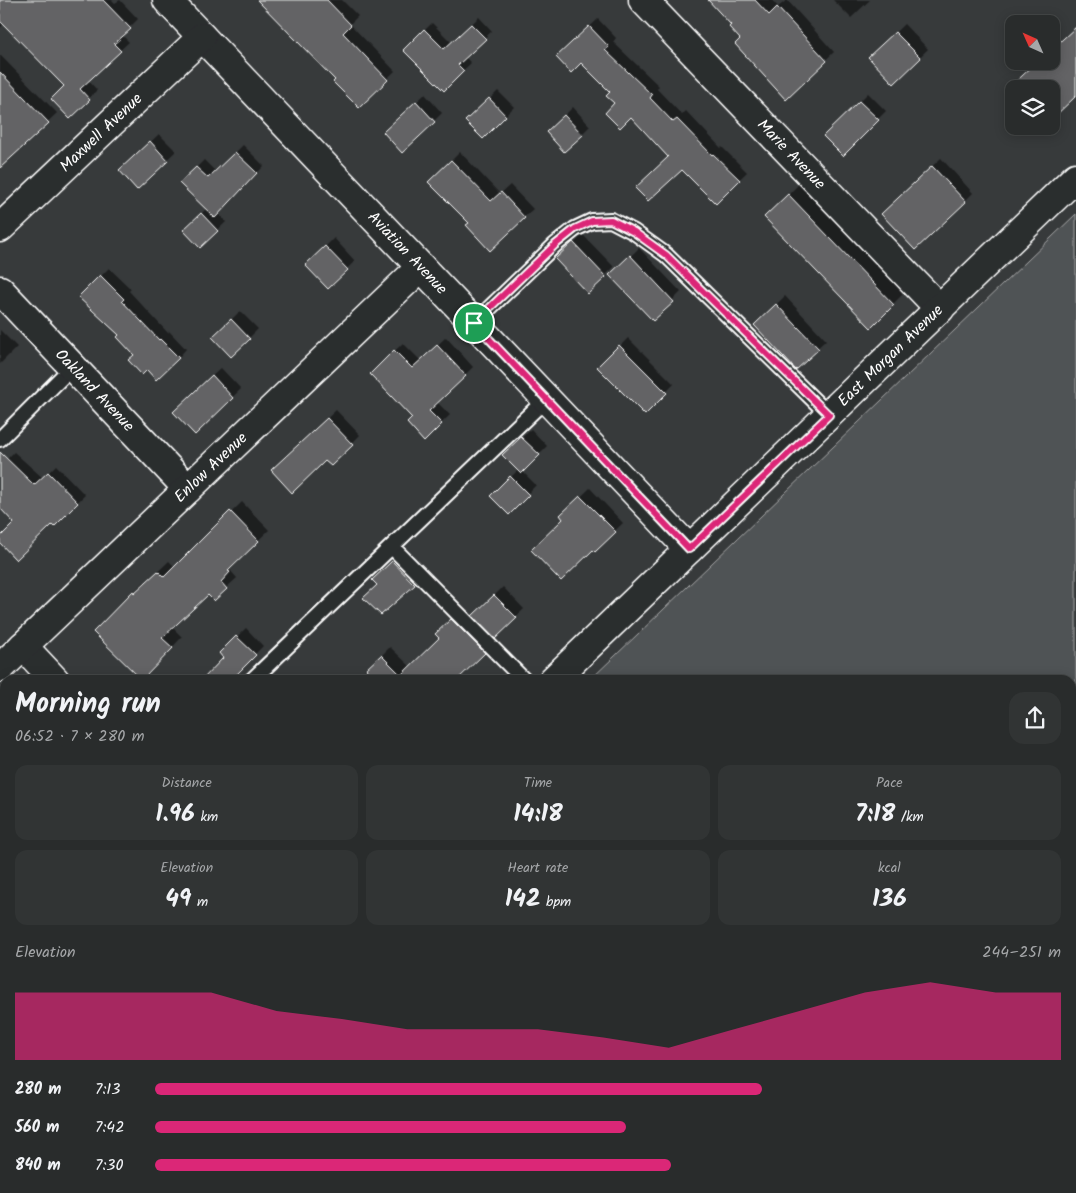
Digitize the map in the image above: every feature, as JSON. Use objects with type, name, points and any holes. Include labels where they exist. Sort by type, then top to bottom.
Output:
[{"type":"street","name":"Aviation Avenue","points":[[167,0],[689,549]]},
{"type":"street","name":"Marie Avenue","points":[[643,0],[940,308]]},
{"type":"street","name":"Maxwell Avenue","points":[[0,228],[202,37]]},
{"type":"street","name":"East Morgan Avenue","points":[[558,675],[1076,177]]},
{"type":"street","name":"Enlow Avenue","points":[[0,668],[421,267]]},
{"type":"street","name":"Oakland Avenue","points":[[0,290],[188,489]]},
{"type":"street","points":[[23,646],[50,675]]},
{"type":"lane","points":[[474,323],[555,245],[575,229],[592,221],[611,220],[634,232],[666,255],[829,415]]},
{"type":"lane","points":[[0,439],[72,367]]},
{"type":"lane","points":[[257,675],[546,399]]},
{"type":"lane","points":[[392,546],[519,675]]},
{"type":"shaded area","points":[[1076,214],[1076,675],[595,675]]},
{"type":"building","points":[[0,0],[103,0],[131,29],[114,44],[121,51],[80,89],[90,100],[70,119],[51,99],[64,86],[0,21]]},
{"type":"building","points":[[257,0],[327,0],[351,25],[343,33],[388,80],[359,108],[333,82],[335,80]]},
{"type":"building","points":[[708,0],[755,0],[769,15],[777,7],[827,61],[786,100],[735,44],[740,39],[729,27],[731,25]]},
{"type":"building","points":[[471,24],[486,39],[458,65],[464,71],[444,91],[403,50],[424,29],[444,49]]},
{"type":"building","points":[[589,26],[609,47],[605,50],[652,95],[650,98],[673,122],[677,119],[712,155],[740,180],[716,204],[682,170],[648,201],[635,188],[668,157],[631,117],[620,128],[605,113],[614,103],[606,96],[610,92],[581,63],[571,73],[556,57]]},
{"type":"building","points":[[1076,27],[1076,96],[1060,111],[1060,80],[1018,80],[1028,70],[1060,70],[1060,42]]},
{"type":"building","points":[[895,32],[921,58],[894,84],[868,57]]},
{"type":"building","points":[[0,72],[49,123],[0,168]]},
{"type":"building","points":[[489,98],[506,116],[483,139],[465,121]]},
{"type":"building","points":[[416,101],[435,122],[402,153],[383,132]]},
{"type":"building","points":[[859,101],[879,120],[843,156],[823,136]]},
{"type":"building","points":[[564,115],[583,135],[564,152],[546,132]]},
{"type":"building","points":[[150,141],[168,161],[137,190],[119,170]]},
{"type":"building","points":[[235,152],[257,173],[215,218],[179,183],[196,167],[208,178]]},
{"type":"building","points":[[451,160],[491,201],[501,192],[525,218],[490,251],[466,225],[469,223],[428,182]]},
{"type":"building","points":[[932,166],[966,202],[915,250],[881,214]]},
{"type":"building","points":[[788,194],[894,305],[871,328],[764,217]]},
{"type":"building","points":[[201,213],[218,231],[200,248],[183,230]]},
{"type":"building","points":[[573,242],[606,277],[588,294],[555,259]]},
{"type":"building","points":[[325,246],[348,270],[328,289],[305,265]]},
{"type":"building","points":[[630,255],[674,302],[653,321],[609,275]]},
{"type":"building","points":[[100,275],[124,299],[122,301],[159,340],[179,358],[156,380],[147,370],[142,375],[128,360],[134,355],[117,337],[119,335],[78,297]]},
{"type":"building","points":[[776,304],[819,349],[796,370],[754,325]]},
{"type":"building","points":[[231,319],[250,339],[231,357],[212,337]]},
{"type":"building","points":[[437,345],[466,376],[429,411],[442,424],[424,442],[407,423],[412,418],[370,374],[394,350],[412,368]]},
{"type":"building","points":[[619,345],[667,393],[645,415],[597,367]]},
{"type":"building","points":[[212,375],[233,398],[195,435],[173,412]]},
{"type":"building","points":[[327,418],[353,445],[331,466],[325,461],[292,493],[271,470]]},
{"type":"building","points":[[521,437],[540,455],[521,474],[502,455]]},
{"type":"building","points":[[0,452],[34,485],[48,472],[78,503],[16,560],[0,543],[0,537],[14,523],[0,508]]},
{"type":"building","points":[[510,476],[529,495],[509,515],[490,496]]},
{"type":"building","points":[[580,496],[616,532],[595,552],[593,550],[561,581],[531,550],[563,519],[560,515]]},
{"type":"building","points":[[230,511],[259,541],[228,571],[230,572],[221,582],[227,589],[214,601],[208,595],[162,638],[173,648],[147,675],[137,675],[93,632],[133,591],[134,593],[158,571],[164,577]]},
{"type":"building","points":[[392,561],[415,585],[381,615],[363,598],[377,585],[372,580]]},
{"type":"building","points":[[494,595],[517,618],[495,639],[472,616]]},
{"type":"building","points":[[451,619],[485,653],[462,675],[401,675],[439,638],[435,634]]},
{"type":"building","points":[[236,636],[256,655],[236,675],[207,675],[223,658],[219,653]]},
{"type":"building","points":[[381,655],[401,675],[372,675],[366,669]]},
{"type":"route","points":[[611,220],[634,232],[666,255],[829,415],[689,549],[474,323],[555,245],[575,229],[592,221],[611,220]]}]
